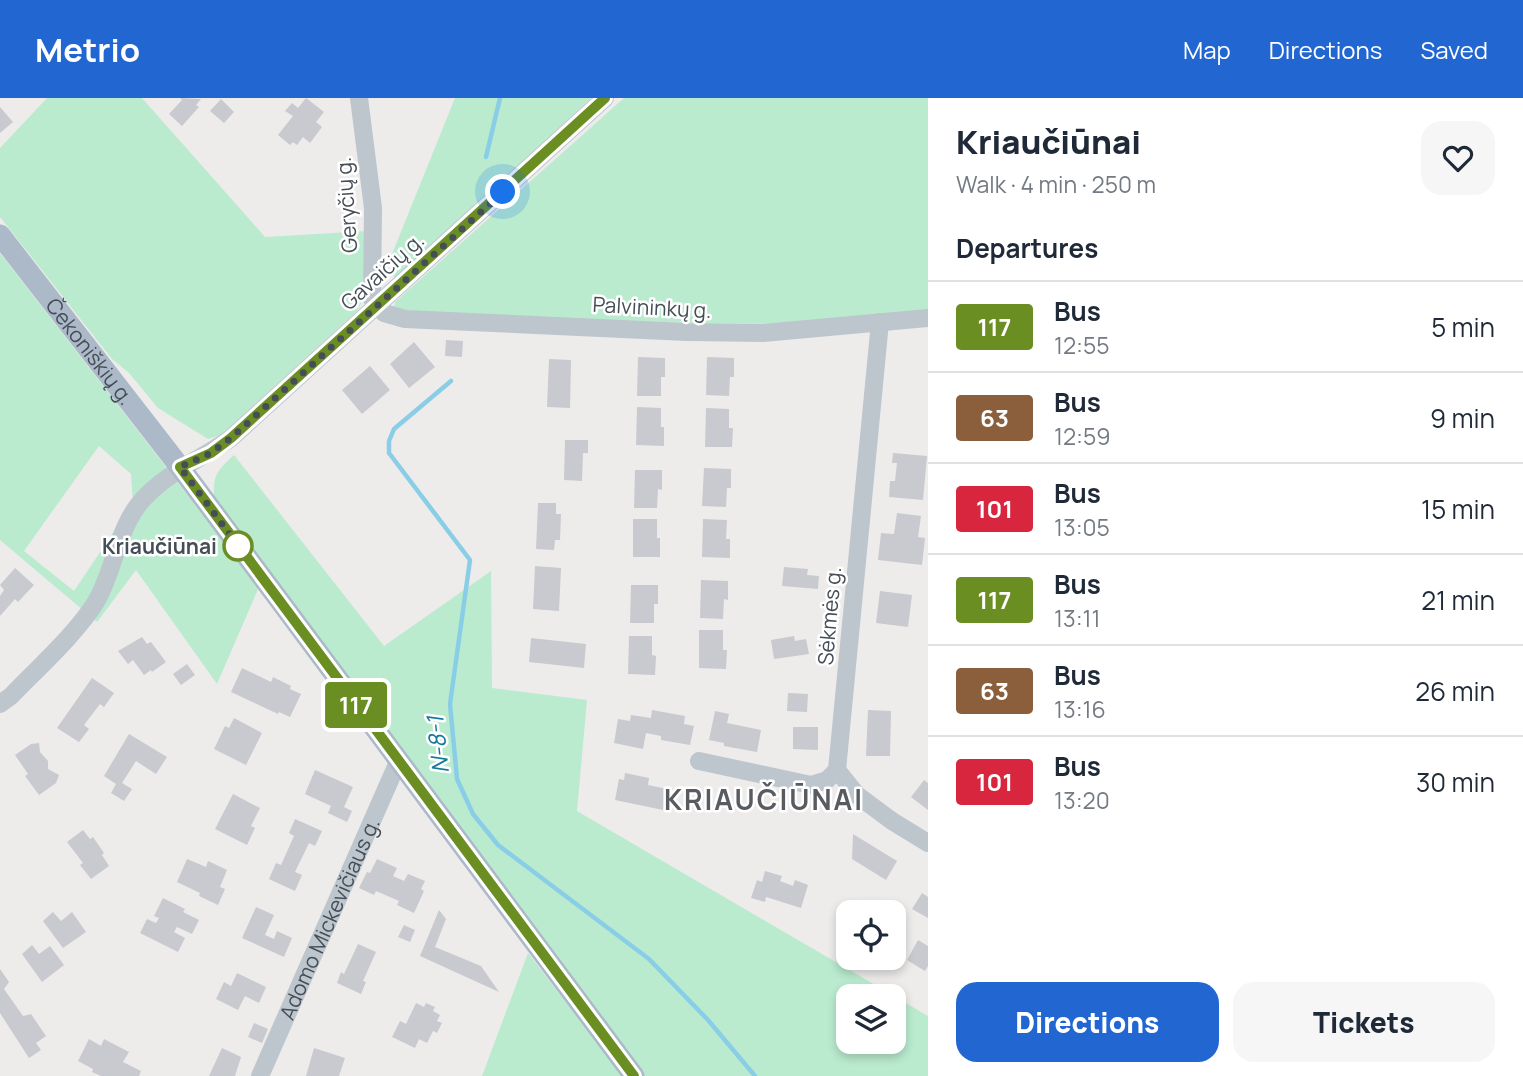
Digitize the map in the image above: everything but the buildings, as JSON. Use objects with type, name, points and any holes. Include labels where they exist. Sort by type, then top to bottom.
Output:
[{"type":"main road","name":"Čekoniškių g.","points":[[0,235],[180,467]]},
{"type":"main road","points":[[180,467],[634,1076]]},
{"type":"street","name":"Geryčių g.","points":[[359,98],[373,208],[371,292],[376,307]]},
{"type":"street","name":"Gavaičių g.","points":[[0,704],[82,620],[97,600],[131,515],[146,495],[180,467],[211,453],[231,438],[606,98]]},
{"type":"street","name":"Palvininkų g.","points":[[376,307],[391,317],[405,319],[687,332],[763,333],[928,318]]},
{"type":"street","name":"Sėkmės g.","points":[[837,770],[880,322]]},
{"type":"street","points":[[699,761],[811,785],[827,780],[837,770],[857,795],[928,843]]},
{"type":"street","name":"Adomo Mickevičiaus g.","points":[[260,1076],[398,762]]},
{"type":"green space","points":[[47,98],[142,98],[265,237],[367,231],[366,283],[357,311],[221,435],[208,439],[158,408],[129,373],[112,359],[0,217],[0,148]]},
{"type":"green space","points":[[455,98],[591,98],[397,279],[391,273],[390,259]]},
{"type":"green space","points":[[624,98],[928,98],[928,315],[785,324],[695,323],[401,313],[394,308],[395,302]]},
{"type":"green space","points":[[0,253],[259,587],[217,684],[136,570],[97,622],[0,540]],"holes":[[[99,446],[131,474],[133,503],[74,591],[24,551]]]},
{"type":"green space","points":[[234,455],[384,646],[491,571],[492,688],[587,700],[577,811],[836,962],[836,970],[849,970],[873,984],[836,984],[836,1054],[906,1054],[906,1003],[928,1016],[928,1076],[643,1076],[214,498],[214,483],[224,465]]},
{"type":"green space","points":[[528,953],[623,1076],[482,1076]]},
{"type":"waterway","name":"N-8-1","points":[[486,157],[500,98]]},
{"type":"waterway","name":"N-8-1","points":[[451,381],[394,429],[389,441],[389,453],[470,560],[450,704],[457,779],[473,814],[498,845],[649,959],[708,1020],[755,1076]]},
{"type":"bus line","name":"117","points":[[605,98],[231,438],[211,453],[180,467],[634,1076]]},
{"type":"place","name":"Kriaučiūnai","points":[[238,546]]},
{"type":"district","name":"KRIAUČIŪNAI","points":[[764,799]]},
{"type":"route","points":[[238,546],[245,555],[180,467],[211,453],[231,438],[503,192]]}]
